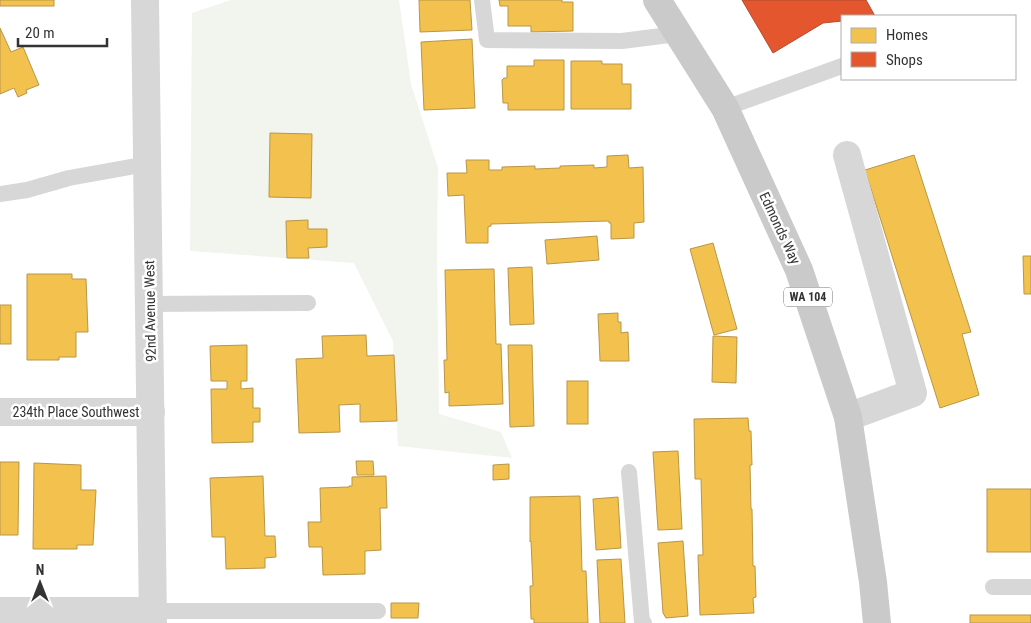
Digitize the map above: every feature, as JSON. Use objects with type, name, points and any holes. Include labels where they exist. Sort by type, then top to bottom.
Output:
[{"type":"main road","name":"Edmonds Way","points":[[657,0],[725,108],[799,270],[848,418],[873,582],[877,623]]},
{"type":"street","name":"92nd Avenue West","points":[[145,0],[153,617]]},
{"type":"street","points":[[847,155],[913,393],[848,418]]},
{"type":"street","name":"234th Place Southwest","points":[[0,412],[151,412]]},
{"type":"street","points":[[0,611],[153,617]]},
{"type":"lane","points":[[482,0],[487,40],[622,41],[677,34]]},
{"type":"lane","points":[[725,108],[841,66]]},
{"type":"lane","points":[[0,194],[27,190],[69,178],[147,164]]},
{"type":"lane","points":[[149,304],[308,302]]},
{"type":"lane","points":[[629,472],[642,622],[644,623]]},
{"type":"lane","points":[[993,587],[1031,587]]},
{"type":"lane","points":[[153,617],[378,610]]},
{"type":"shaded area","points":[[231,0],[399,0],[411,84],[438,168],[439,414],[501,432],[512,458],[398,446],[393,341],[354,263],[190,251],[192,13]]},
{"type":"building: Homes","points":[[0,0],[54,0],[54,6],[0,6]]},
{"type":"building: Homes","points":[[419,0],[470,0],[472,30],[420,32]]},
{"type":"building: Homes","points":[[499,0],[562,0],[562,2],[573,2],[573,31],[531,32],[531,26],[508,26],[508,6],[500,6]]},
{"type":"building: Homes","points":[[0,28],[11,52],[23,47],[39,85],[26,90],[27,93],[18,97],[14,88],[0,94]]},
{"type":"building: Homes","points":[[472,39],[475,108],[424,110],[421,42]]},
{"type":"building: Homes","points":[[534,60],[564,60],[564,110],[508,110],[508,103],[503,103],[502,80],[507,78],[507,66],[534,66]]},
{"type":"building: Homes","points":[[571,61],[602,61],[602,64],[622,64],[622,84],[631,84],[631,109],[571,109]]},
{"type":"building: Homes","points":[[270,133],[312,134],[311,198],[269,197]]},
{"type":"building: Homes","points":[[628,155],[629,168],[643,167],[644,222],[634,223],[634,238],[611,239],[611,223],[609,221],[491,224],[488,227],[488,243],[466,243],[464,195],[448,196],[447,173],[467,173],[466,160],[489,160],[489,170],[502,170],[502,167],[535,166],[535,169],[594,165],[594,168],[607,167],[607,156]]},
{"type":"building: Homes","points":[[914,155],[971,332],[962,334],[979,395],[940,408],[865,170]]},
{"type":"building: Homes","points":[[308,220],[308,229],[327,229],[327,247],[308,248],[309,258],[287,258],[286,221]]},
{"type":"building: Homes","points":[[597,236],[599,260],[547,264],[545,240]]},
{"type":"building: Homes","points":[[713,243],[737,329],[714,335],[690,249]]},
{"type":"building: Homes","points":[[1023,256],[1031,256],[1031,294],[1024,294]]},
{"type":"building: Homes","points":[[532,267],[534,324],[510,325],[508,268]]},
{"type":"building: Homes","points":[[494,269],[496,344],[501,344],[503,404],[449,406],[449,392],[445,393],[444,360],[447,360],[445,270]]},
{"type":"building: Homes","points":[[27,274],[72,274],[72,279],[86,279],[88,332],[76,332],[76,357],[59,357],[59,360],[27,360]]},
{"type":"building: Homes","points":[[0,305],[11,305],[11,344],[0,344]]},
{"type":"building: Homes","points":[[618,313],[618,322],[621,322],[621,333],[628,332],[629,361],[600,361],[598,314]]},
{"type":"building: Homes","points":[[366,335],[367,356],[394,355],[397,421],[360,422],[360,404],[339,405],[340,432],[299,433],[296,359],[323,358],[322,336]]},
{"type":"building: Homes","points":[[713,336],[737,337],[736,383],[712,382]]},
{"type":"building: Homes","points":[[247,345],[247,381],[241,381],[241,389],[253,388],[253,408],[260,408],[260,422],[253,422],[253,442],[212,443],[211,389],[227,389],[227,381],[211,381],[210,346]]},
{"type":"building: Homes","points":[[508,345],[532,345],[534,426],[510,427]]},
{"type":"building: Homes","points":[[567,381],[588,381],[588,424],[567,424]]},
{"type":"building: Homes","points":[[748,418],[749,431],[751,431],[751,509],[756,597],[753,598],[754,613],[700,615],[698,555],[703,555],[701,479],[695,479],[694,419]]},
{"type":"building: Homes","points":[[678,451],[682,529],[658,530],[653,452]]},
{"type":"building: Homes","points":[[356,461],[373,461],[374,475],[357,475]]},
{"type":"building: Homes","points":[[0,462],[19,462],[18,535],[0,535]]},
{"type":"building: Homes","points":[[34,463],[81,465],[81,490],[96,490],[93,545],[77,545],[77,549],[33,549]]},
{"type":"building: Homes","points":[[509,464],[509,479],[493,480],[493,465]]},
{"type":"building: Homes","points":[[263,476],[265,536],[275,536],[276,557],[265,558],[265,568],[226,569],[225,537],[212,537],[210,478]]},
{"type":"building: Homes","points":[[386,476],[387,508],[380,508],[381,550],[365,551],[365,574],[323,575],[322,547],[309,547],[308,522],[321,522],[320,488],[352,486],[352,477]]},
{"type":"building: Homes","points":[[987,489],[1031,489],[1031,552],[987,552]]},
{"type":"building: Homes","points":[[580,496],[582,571],[586,571],[588,623],[534,623],[534,619],[531,619],[530,586],[533,586],[530,542],[530,497]]},
{"type":"building: Homes","points":[[618,497],[621,548],[596,550],[593,499]]},
{"type":"building: Homes","points":[[683,541],[688,616],[666,618],[663,613],[658,543]]},
{"type":"building: Homes","points":[[621,559],[625,623],[600,623],[597,560]]},
{"type":"building: Homes","points":[[391,603],[419,603],[418,618],[391,618]]},
{"type":"building: Homes","points":[[970,615],[1031,615],[1031,623],[970,623]]},
{"type":"building: Shops","points":[[742,0],[866,0],[874,15],[841,15],[841,21],[823,23],[773,53]]}]
